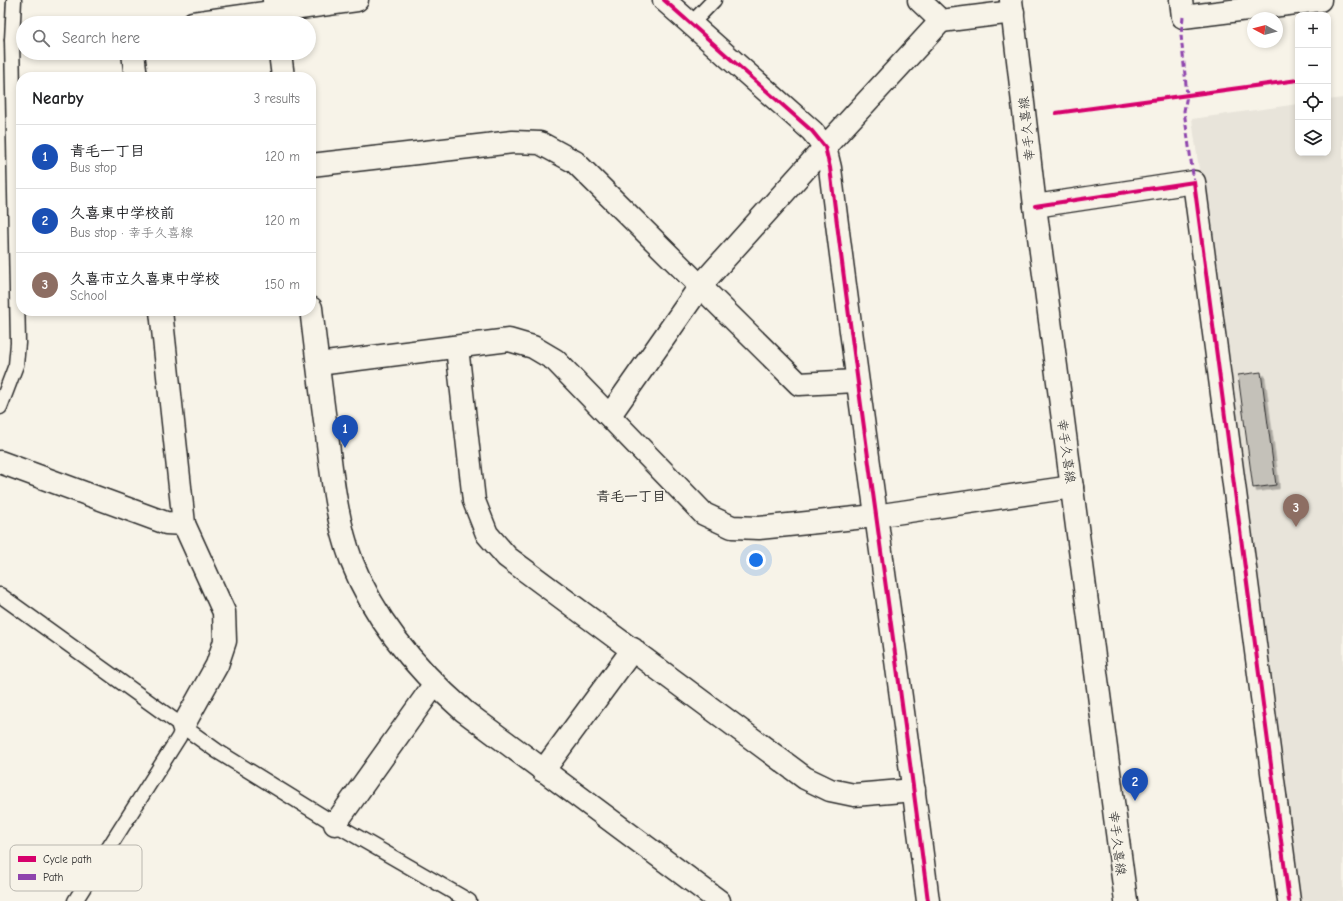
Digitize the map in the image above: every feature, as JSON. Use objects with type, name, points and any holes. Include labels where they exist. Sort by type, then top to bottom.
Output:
[{"type":"street","points":[[245,16],[357,0]]},
{"type":"street","points":[[664,0],[812,131],[825,146],[830,168],[856,380],[914,790],[928,901]]},
{"type":"street","points":[[918,0],[941,21]]},
{"type":"street","points":[[1181,0],[1183,17],[1320,0]]},
{"type":"street","points":[[610,415],[701,285],[825,146],[941,21],[1012,6]]},
{"type":"street","name":"幸手久喜線","points":[[1012,6],[1034,206],[1126,901]]},
{"type":"street","points":[[134,60],[135,72]]},
{"type":"street","points":[[281,60],[282,72]]},
{"type":"street","points":[[316,164],[513,142],[540,143],[575,162],[701,285],[799,384],[856,380]]},
{"type":"street","points":[[1034,206],[1194,182],[1289,901]]},
{"type":"street","points":[[162,316],[184,524],[224,612],[225,641],[217,665],[183,726]]},
{"type":"street","points":[[312,316],[332,477],[340,521],[352,563],[375,608],[406,654],[434,685],[464,711],[719,901]]},
{"type":"street","points":[[318,364],[509,340],[534,347],[555,360],[610,415],[704,514],[732,526],[759,528],[875,516],[1072,487]]},
{"type":"street","points":[[457,347],[474,501],[487,534],[507,557],[805,778],[830,790],[854,795],[914,790]]},
{"type":"street","points":[[0,462],[166,523],[184,524]]},
{"type":"street","points":[[543,771],[633,649]]},
{"type":"street","points":[[335,824],[434,685]]},
{"type":"lane","points":[[14,0],[16,20]]},
{"type":"lane","points":[[691,24],[714,0]]},
{"type":"lane","points":[[18,60],[18,72]]},
{"type":"lane","points":[[0,407],[16,365],[18,316]]},
{"type":"lane","points":[[0,595],[217,751],[335,824],[469,901]]},
{"type":"lane","points":[[111,845],[179,737],[183,726]]},
{"type":"lane","points":[[75,901],[81,891]]},
{"type":"shaded area","points":[[1343,98],[1343,901],[1300,901],[1192,119],[1295,104],[1295,156],[1331,156],[1331,100]]},
{"type":"building","points":[[1261,372],[1276,485],[1253,488],[1238,375]]},
{"type":"marked path","points":[[1183,17],[1181,35],[1187,95],[1184,111],[1194,182]]},
{"type":"cycle path","points":[[664,0],[812,131],[825,147],[830,168],[928,901]]},
{"type":"cycle path","points":[[1056,113],[1295,80]]},
{"type":"cycle path","points":[[1035,206],[1194,182],[1289,901]]},
{"type":"place","name":"青毛一丁目","points":[[345,448]]},
{"type":"place","name":"久喜市立久喜東中学校","points":[[1296,527]]},
{"type":"place","name":"久喜東中学校前","points":[[1135,801]]},
{"type":"district","name":"青毛一丁目","points":[[631,496]]}]
